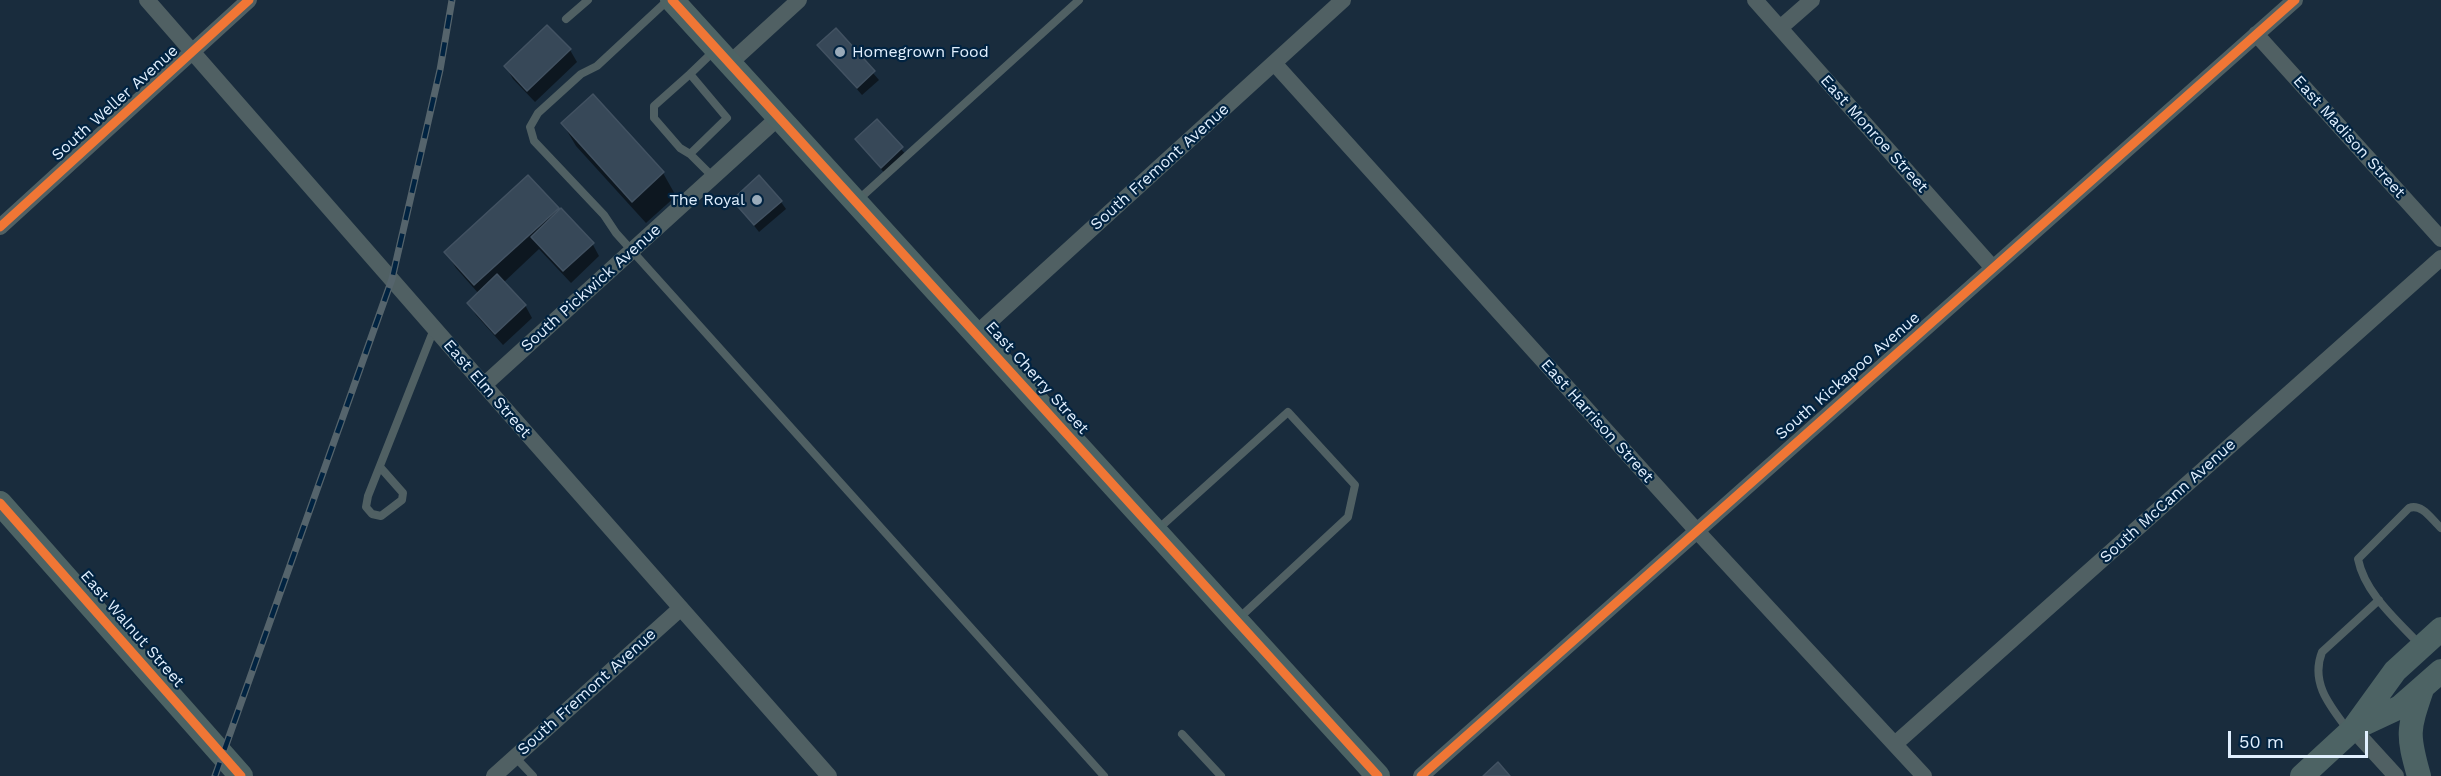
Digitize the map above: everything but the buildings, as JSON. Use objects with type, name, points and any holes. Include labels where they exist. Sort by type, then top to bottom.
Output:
[{"type":"street","name":"East Elm Street","points":[[147,0],[830,776]]},
{"type":"street","name":"South Weller Avenue","points":[[0,227],[249,0]]},
{"type":"street","name":"East Cherry Street","points":[[670,0],[1378,776]]},
{"type":"street","points":[[723,56],[799,0]]},
{"type":"street","name":"South Fremont Avenue","points":[[976,334],[1343,0]]},
{"type":"street","name":"East Monroe Street","points":[[1755,0],[1993,268]]},
{"type":"street","points":[[1780,28],[1812,0]]},
{"type":"street","name":"South Kickapoo Avenue","points":[[1421,776],[2295,0]]},
{"type":"street","name":"East Madison Street","points":[[2256,34],[2441,239]]},
{"type":"street","name":"East Harrison Street","points":[[1274,63],[1696,530],[1924,776]]},
{"type":"street","name":"South Pickwick Avenue","points":[[484,385],[778,117]]},
{"type":"street","name":"South McCann Avenue","points":[[1895,744],[2441,258]]},
{"type":"street","name":"East Walnut Street","points":[[2,509],[241,776]]},
{"type":"street","name":"South Fremont Avenue","points":[[494,776],[681,608]]},
{"type":"street","points":[[2302,776],[2352,730],[2395,671],[2441,629]]},
{"type":"street","points":[[2352,730],[2400,707],[2432,679]]},
{"type":"street","points":[[2419,776],[2410,747],[2409,727],[2432,679]]},
{"type":"street","points":[[2352,730],[2396,776]]},
{"type":"lane","points":[[566,19],[588,0]]},
{"type":"lane","points":[[670,0],[597,66],[581,74],[538,113],[530,127],[534,141],[604,215],[632,251],[1104,776]]},
{"type":"lane","points":[[856,202],[1079,0]]},
{"type":"lane","points":[[713,177],[690,154],[680,148],[654,118],[654,106],[690,74],[723,56]]},
{"type":"lane","points":[[690,74],[727,118],[690,154]]},
{"type":"lane","points":[[380,466],[403,493],[402,500],[381,516],[372,514],[366,507],[368,496],[434,328]]},
{"type":"lane","points":[[1156,531],[1288,412],[1340,469],[1354,485],[1347,517],[1237,620]]},
{"type":"lane","points":[[2421,646],[2379,600],[2360,570],[2358,559],[2409,508],[2414,506],[2420,507],[2441,528]]},
{"type":"lane","points":[[2352,730],[2326,701],[2317,671],[2319,659],[2322,652],[2379,600]]},
{"type":"lane","points":[[1182,734],[1221,776]]},
{"type":"lane","points":[[515,757],[532,776]]},
{"type":"railway","points":[[215,776],[392,279],[440,70],[452,0]]},
{"type":"cycle path","points":[[0,227],[249,0]]},
{"type":"cycle path","points":[[672,0],[1378,776]]},
{"type":"cycle path","points":[[1421,776],[2295,0]]},
{"type":"cycle path","points":[[0,503],[241,776]]},
{"type":"place","name":"Homegrown Food","points":[[840,52]]},
{"type":"place","name":"The Royal","points":[[757,200]]}]
